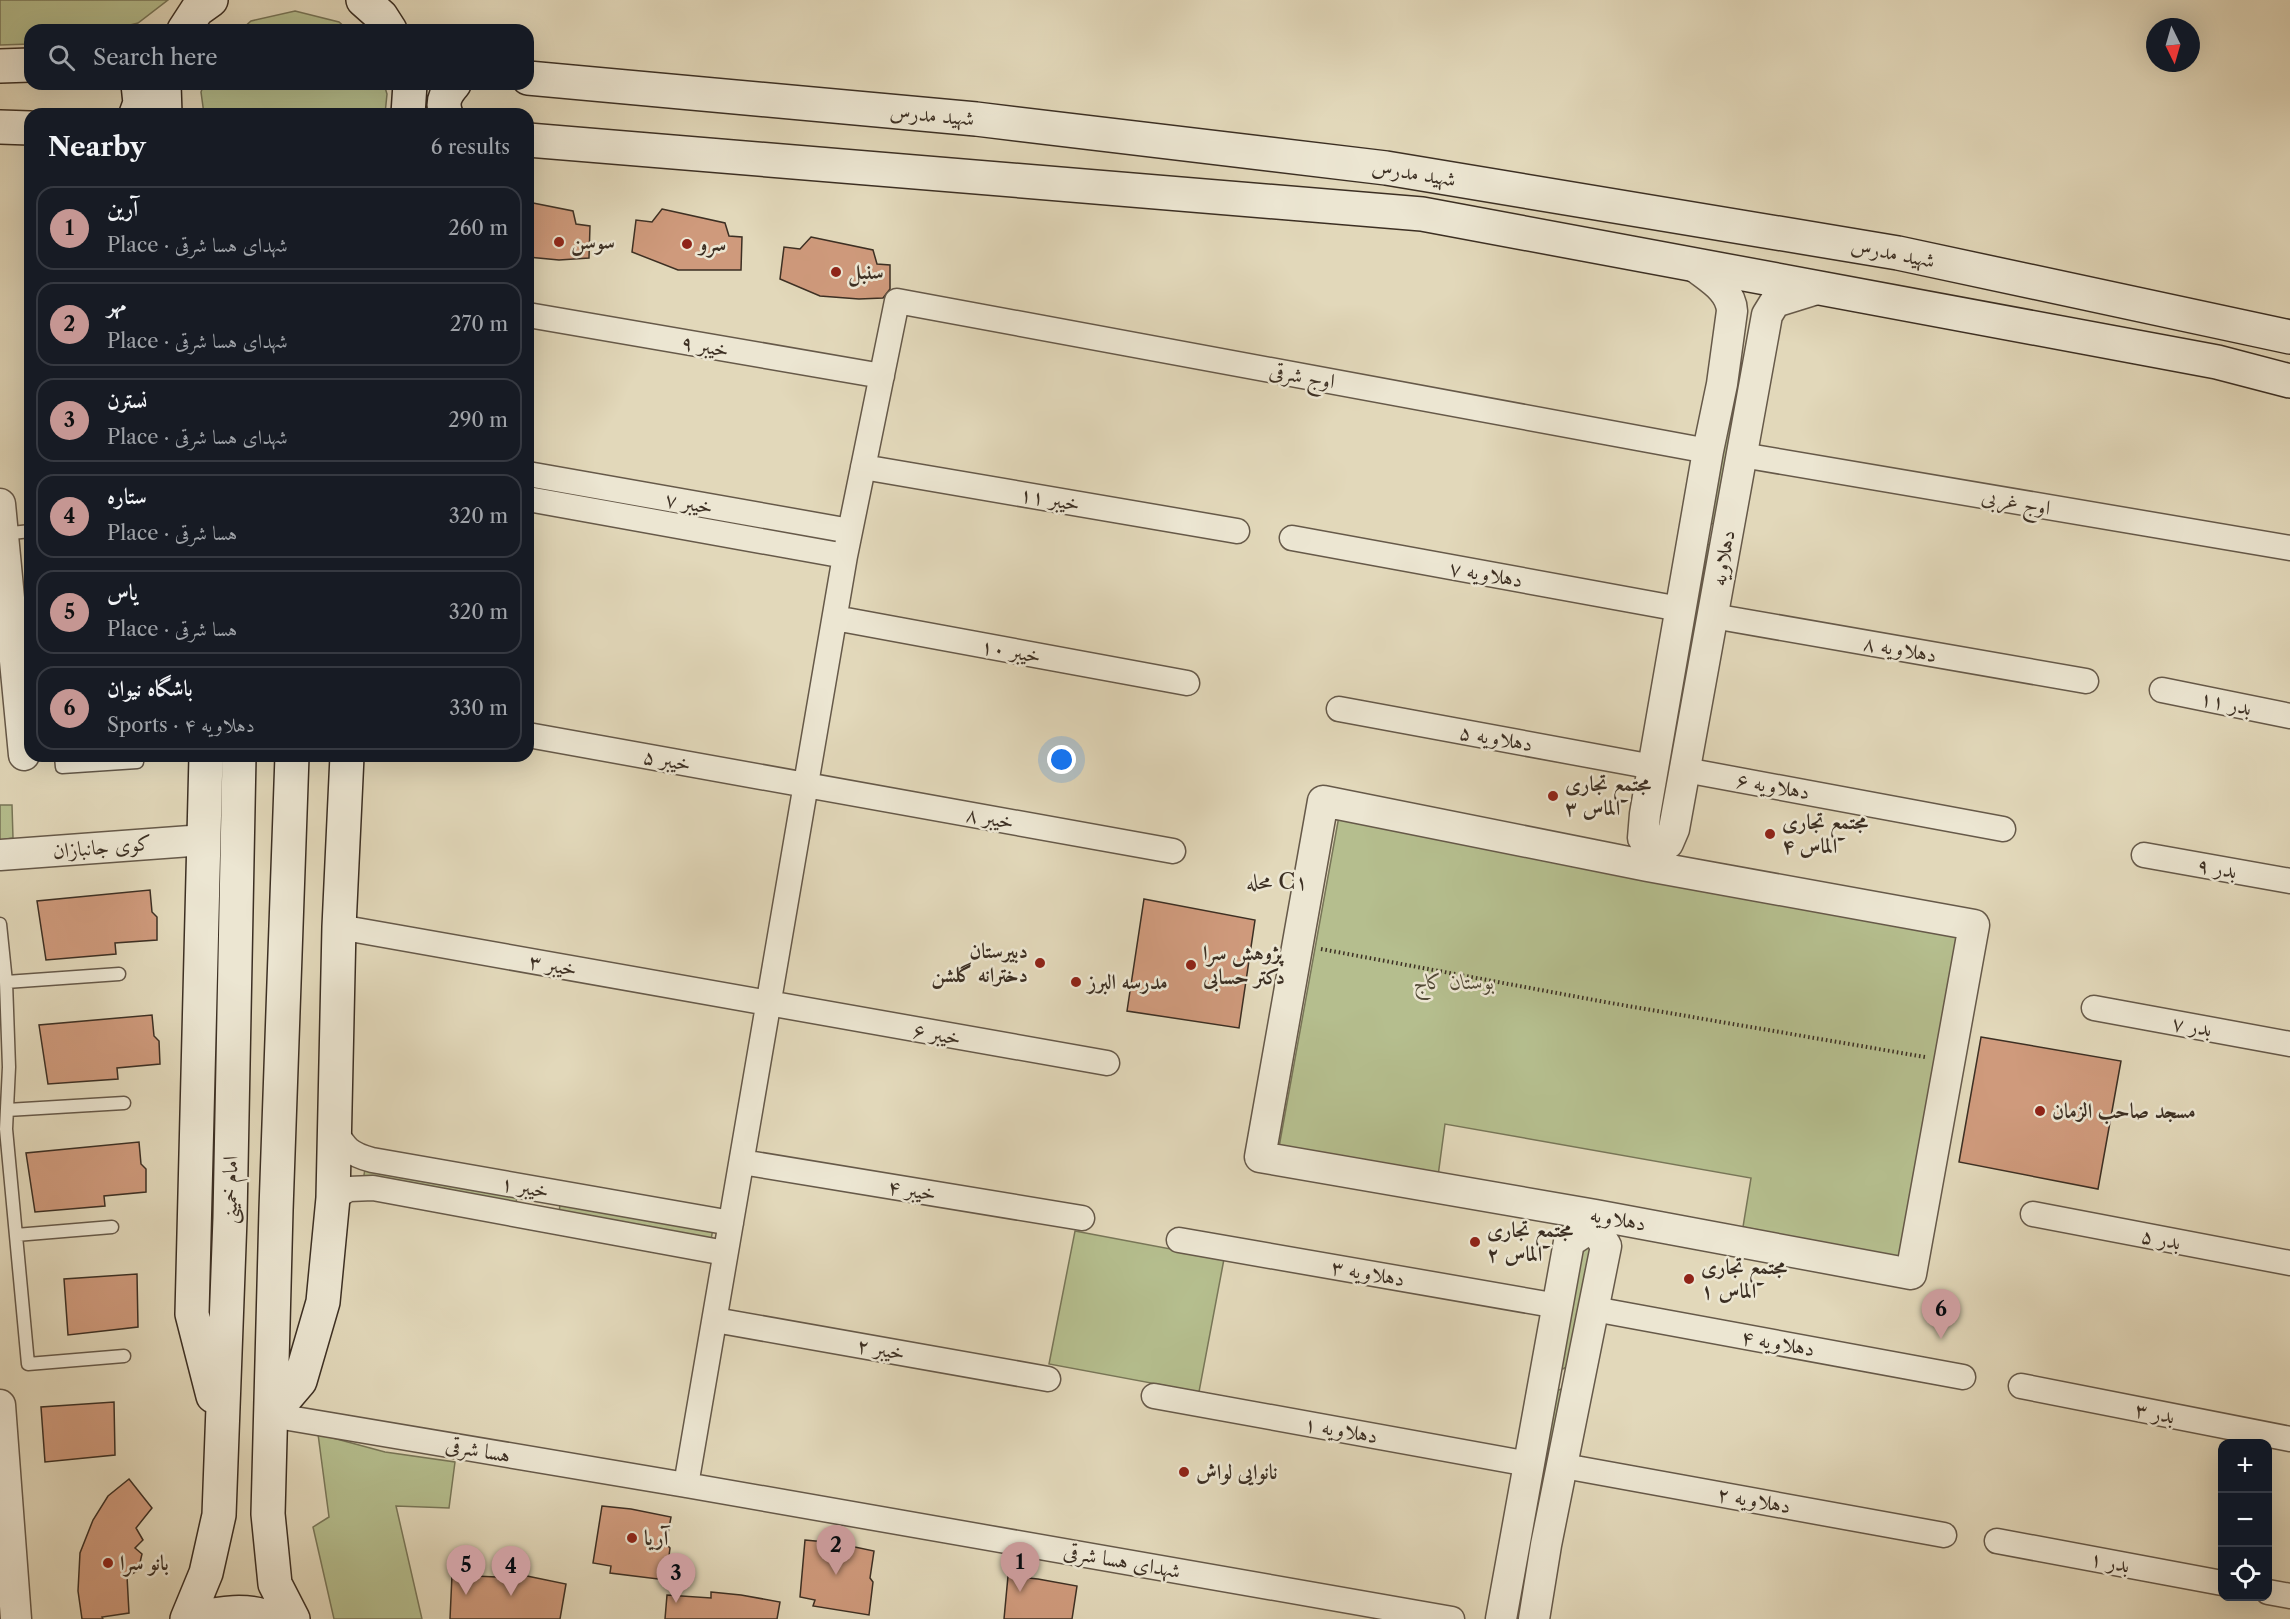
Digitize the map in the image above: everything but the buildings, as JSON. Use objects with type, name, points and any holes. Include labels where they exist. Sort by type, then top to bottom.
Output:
[{"type":"main road","points":[[188,24],[197,10],[211,0]]},
{"type":"main road","points":[[363,0],[381,16],[386,24]]},
{"type":"main road","points":[[0,66],[24,65]]},
{"type":"main road","name":"شهید مدرس","points":[[534,79],[976,119],[1386,168],[1898,253],[2290,337]]},
{"type":"main road","points":[[138,108],[139,90]]},
{"type":"main road","points":[[164,90],[165,108]]},
{"type":"main road","points":[[408,108],[410,90]]},
{"type":"main road","points":[[444,108],[445,94],[449,90]]},
{"type":"main road","points":[[0,127],[24,128]]},
{"type":"main road","name":"شهید مدرس","points":[[534,140],[1422,214],[2217,362],[2290,381]]},
{"type":"main road","points":[[206,762],[192,1314],[222,1430]]},
{"type":"main road","name":"امام خمینی","points":[[187,1619],[206,1573],[219,1515],[230,1194],[239,762]]},
{"type":"main road","points":[[292,762],[268,1514],[275,1584],[293,1619]]},
{"type":"main road","points":[[271,1415],[300,1381],[323,1302],[344,1193],[333,1128],[347,762]]},
{"type":"main road","points":[[195,1619],[225,1612],[264,1615],[272,1619]]},
{"type":"street","name":"دهلاویه","points":[[1649,858],[1643,838],[1653,767],[1708,451],[1722,384],[1732,311],[1731,300],[1723,289],[1693,265]]},
{"type":"street","name":"دهلاویه","points":[[1649,858],[1668,843],[1674,829],[1767,315],[1775,302],[1820,288]]},
{"type":"street","name":"اوج شرقی","points":[[882,376],[897,301],[1708,451]]},
{"type":"street","name":"خیبر ۹","points":[[534,316],[882,376]]},
{"type":"street","points":[[686,1485],[845,556],[882,376]]},
{"type":"street","points":[[1722,384],[1753,395]]},
{"type":"street","name":"اوج غربی","points":[[1742,455],[2290,548]]},
{"type":"street","name":"خیبر ۱۱","points":[[863,467],[1237,531]]},
{"type":"street","name":"خیبر ۷","points":[[534,475],[850,531]]},
{"type":"street","points":[[594,511],[599,487]]},
{"type":"street","name":"خیبر ۷","points":[[534,501],[845,556]]},
{"type":"street","points":[[0,504],[16,533],[4,597],[24,711]]},
{"type":"street","points":[[1694,530],[1727,539]]},
{"type":"street","name":"دهلاویه ۷","points":[[1292,538],[1680,609]]},
{"type":"street","name":"دهلاویه ۸","points":[[1713,616],[2086,681]]},
{"type":"street","name":"خیبر ۱۰","points":[[835,618],[1187,683]]},
{"type":"street","points":[[1666,690],[1698,699]]},
{"type":"street","name":"بدر ۱۱","points":[[2162,690],[2290,716]]},
{"type":"street","name":"دهلاویه ۵","points":[[1339,709],[1653,767]]},
{"type":"street","name":"خیبر ۵","points":[[534,736],[807,785]]},
{"type":"street","name":"دهلاویه ۶","points":[[1685,770],[2003,829]]},
{"type":"street","name":"خیبر ۸","points":[[807,785],[1173,851]]},
{"type":"street","name":"دهلاویه","points":[[1323,801],[1649,858],[1974,925],[1911,1274],[1594,1220],[1260,1156],[1323,801]]},
{"type":"street","name":"کوی جانبازان","points":[[0,855],[204,840]]},
{"type":"street","name":"بدر ۹","points":[[2144,855],[2290,881]]},
{"type":"street","name":"خیبر ۳","points":[[339,927],[767,1004]]},
{"type":"street","name":"خیبر ۶","points":[[767,1004],[1107,1063]]},
{"type":"street","name":"بدر ۷","points":[[2094,1008],[2290,1044]]},
{"type":"street","points":[[333,1128],[344,1146],[354,1155],[362,1158]]},
{"type":"street","points":[[344,1193],[353,1164],[362,1158]]},
{"type":"street","name":"خیبر ۱","points":[[362,1158],[731,1223]]},
{"type":"street","name":"خیبر ۴","points":[[742,1162],[1082,1218]]},
{"type":"street","name":"خیبر ۱","points":[[344,1193],[373,1188],[725,1253]]},
{"type":"street","points":[[543,1218],[546,1190]]},
{"type":"street","name":"بدر ۵","points":[[2033,1214],[2290,1263]]},
{"type":"street","name":"دهلاویه","points":[[1501,1619],[1569,1242],[1594,1220]]},
{"type":"street","name":"دهلاویه","points":[[1534,1619],[1546,1545],[1564,1466],[1606,1246],[1594,1220]]},
{"type":"street","name":"دهلاویه ۳","points":[[1179,1240],[1558,1306]]},
{"type":"street","name":"دهلاویه ۴","points":[[1594,1309],[1963,1377]]},
{"type":"street","name":"خیبر ۲","points":[[715,1320],[1047,1379]]},
{"type":"street","points":[[1545,1378],[1579,1386]]},
{"type":"street","name":"بدر ۳","points":[[2021,1386],[2290,1438]]},
{"type":"street","name":"دهلاویه ۱","points":[[1154,1396],[1529,1464]]},
{"type":"street","points":[[0,1405],[15,1619]]},
{"type":"street","name":"هسا شرقی","points":[[271,1415],[686,1485]]},
{"type":"street","name":"دهلاویه ۲","points":[[1564,1466],[1944,1535]]},
{"type":"street","name":"شهدای هسا شرقی","points":[[686,1485],[1452,1619]]},
{"type":"street","points":[[1516,1539],[1546,1545]]},
{"type":"street","name":"بدر ۱","points":[[1997,1541],[2218,1582]]},
{"type":"street","points":[[2272,1593],[2290,1596]]},
{"type":"lane","points":[[62,762],[62,767],[137,762]]},
{"type":"lane","points":[[0,924],[6,982],[5,1066],[8,1110],[6,1129],[28,1364],[124,1356]]},
{"type":"lane","points":[[6,982],[119,974]]},
{"type":"lane","points":[[8,1110],[124,1103]]},
{"type":"lane","points":[[16,1235],[112,1227]]},
{"type":"path","points":[[1298,945],[1605,1002],[1949,1061]]},
{"type":"green space","points":[[0,0],[168,0],[138,23],[24,24],[24,44],[0,45]]},
{"type":"green space","points":[[295,11],[341,24],[248,24],[251,21]]},
{"type":"green space","points":[[202,90],[386,90],[387,94],[386,108],[203,108]]},
{"type":"green space","points":[[1730,395],[1743,402],[1718,523],[1710,524]]},
{"type":"green space","points":[[1714,543],[1694,673],[1685,678],[1680,671],[1706,545]]},
{"type":"green space","points":[[0,805],[12,805],[13,838],[0,840]]},
{"type":"green space","name":"بوستان کاج","points":[[1339,816],[1960,933],[1899,1259],[1743,1227],[1751,1178],[1445,1124],[1438,1176],[1279,1147]]},
{"type":"green space","points":[[365,1169],[517,1194],[516,1205],[363,1181]]},
{"type":"green space","points":[[560,1203],[713,1228],[711,1240],[559,1216]]},
{"type":"green space","points":[[1075,1231],[1224,1259],[1199,1392],[1049,1364]]},
{"type":"green space","points":[[1584,1236],[1597,1242],[1573,1363],[1563,1369],[1559,1361]]},
{"type":"green space","points":[[1564,1388],[1535,1524],[1531,1516],[1556,1391]]},
{"type":"green space","points":[[318,1434],[385,1452],[455,1462],[449,1508],[396,1506],[422,1619],[334,1619],[313,1527],[329,1517]]},
{"type":"place","name":"سوسن","points":[[559,242]]},
{"type":"place","name":"سرو","points":[[687,244]]},
{"type":"place","name":"سنبل","points":[[836,272]]},
{"type":"place","name":"مجتمع تجاری الماس ۳","points":[[1553,796]]},
{"type":"place","name":"مجتمع تجاری الماس ۴","points":[[1770,834]]},
{"type":"place","name":"دبیرستان دخترانه گلشن","points":[[1040,963]]},
{"type":"place","name":"پژوهش سرا دکتر حسابی","points":[[1191,965]]},
{"type":"place","name":"مدرسه البرز","points":[[1076,982]]},
{"type":"place","name":"مسجد صاحب الزمان","points":[[2040,1111]]},
{"type":"place","name":"مجتمع تجاری الماس ۲","points":[[1475,1242]]},
{"type":"place","name":"مجتمع تجاری الماس ۱","points":[[1689,1279]]},
{"type":"place","name":"باشگاه نیوان","points":[[1941,1339]]},
{"type":"place","name":"نانوایی لواش","points":[[1184,1472]]},
{"type":"place","name":"آریا","points":[[632,1538]]},
{"type":"place","name":"بانو سرا","points":[[108,1563]]},
{"type":"place","name":"مهر","points":[[836,1575]]},
{"type":"place","name":"آرین","points":[[1020,1592]]},
{"type":"place","name":"یاس","points":[[466,1595]]},
{"type":"place","name":"ستاره","points":[[511,1596]]},
{"type":"place","name":"نسترن","points":[[676,1603]]},
{"type":"district","name":"محله C۱","points":[[1277,881]]}]
